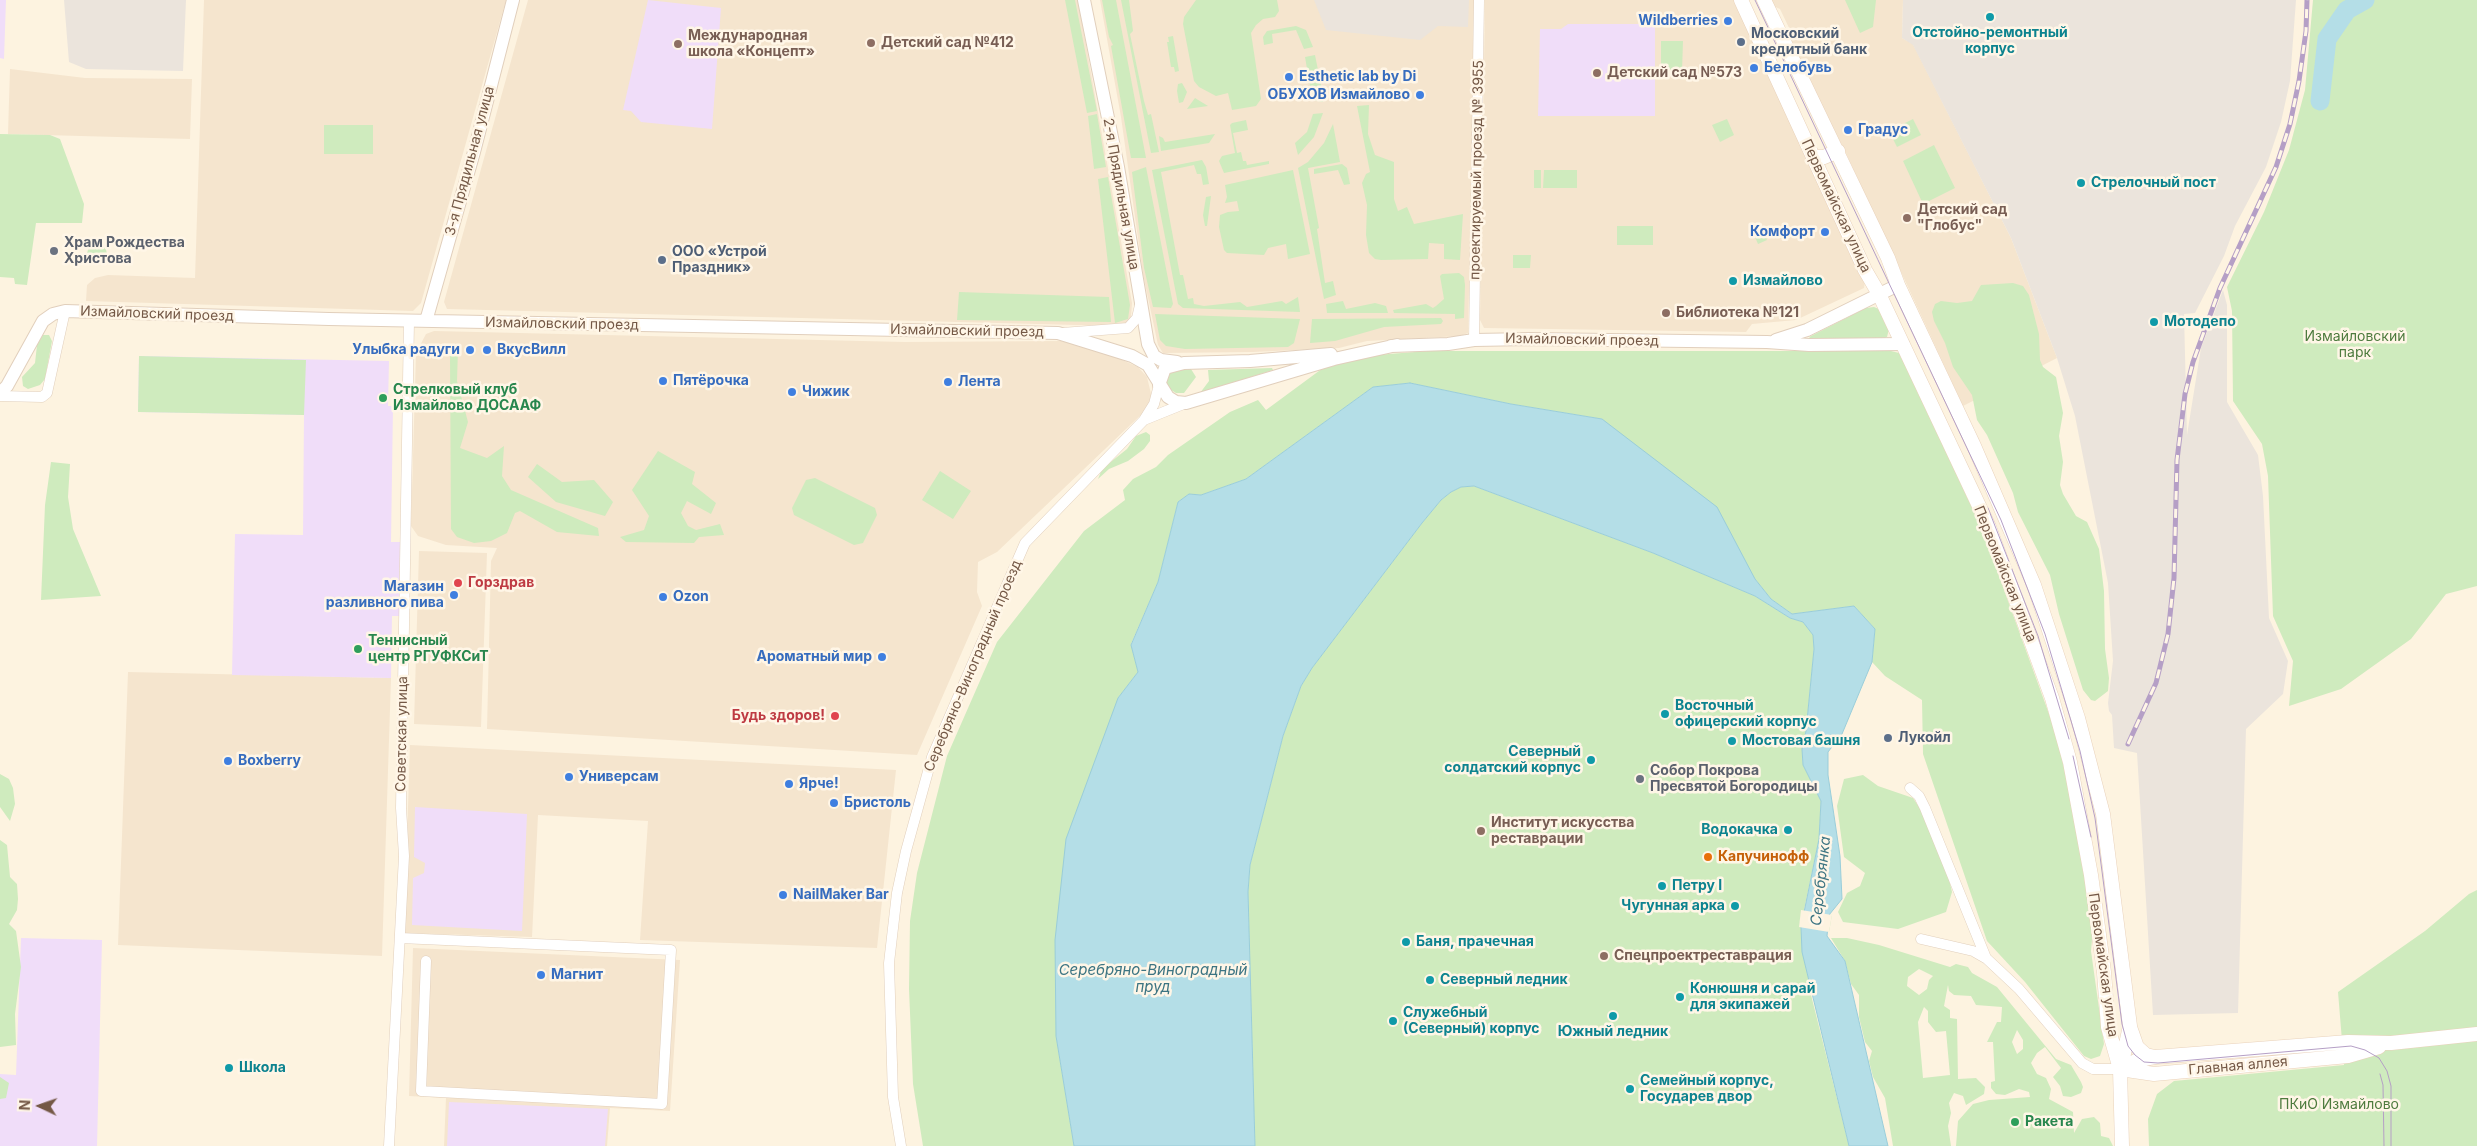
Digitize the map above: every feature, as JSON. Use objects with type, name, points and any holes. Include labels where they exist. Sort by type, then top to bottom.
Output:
[{"type":"main road","name":"Первомайская улица","points":[[1741,0],[1865,270],[1879,294],[1989,527],[2052,698],[2070,762],[2082,820],[2104,972],[2108,1027],[2120,1069]]},
{"type":"main road","name":"Первомайская улица","points":[[1764,0],[1838,151],[1888,258],[1898,285],[1974,446],[2034,586],[2078,718],[2102,814],[2130,1026],[2120,1069]]},
{"type":"main road","points":[[1813,157],[1824,157],[1838,151]]},
{"type":"main road","points":[[2130,1026],[2137,1047],[2146,1055],[2155,1057]]},
{"type":"main road","name":"Главная аллея","points":[[2120,1069],[2138,1060],[2155,1057],[2348,1042],[2392,1043],[2477,1034]]},
{"type":"main road","name":"Главная аллея","points":[[2120,1069],[2154,1074],[2173,1073],[2348,1056],[2392,1043]]},
{"type":"main road","points":[[2120,1069],[2122,1146]]},
{"type":"street","name":"3-я Прядильная улица","points":[[426,321],[474,152],[513,0]]},
{"type":"street","name":"2-я Прядильная улица","points":[[1084,0],[1118,167],[1148,344],[1154,356],[1168,361],[1184,363]]},
{"type":"street","name":"проектируемый проезд № 3955","points":[[1474,340],[1479,0]]},
{"type":"street","name":"Измайловский проезд","points":[[1766,342],[1807,330],[1898,285]]},
{"type":"street","name":"Измайловский проезд","points":[[0,394],[7,386],[43,321],[53,314],[65,311],[409,321],[1058,333],[1128,328],[1137,318],[1141,304]]},
{"type":"street","name":"Измайловский проезд","points":[[0,394],[42,397],[47,393],[65,311]]},
{"type":"street","name":"Советская улица","points":[[390,1146],[404,856],[401,808],[409,321]]},
{"type":"street","name":"Измайловский проезд","points":[[1058,333],[1132,356],[1148,365],[1168,397],[1176,402],[1186,403]]},
{"type":"street","name":"Измайловский проезд","points":[[1159,385],[1165,368],[1184,363],[1304,357],[1397,345],[1448,344],[1474,340],[1766,342],[1809,345],[1902,344]]},
{"type":"street","name":"Измайловский проезд","points":[[1144,420],[1186,403],[1334,359],[1397,345]]},
{"type":"street","name":"Серебряно-Виноградный проезд","points":[[901,1146],[893,1097],[889,963],[897,894],[906,850],[932,757],[1025,543],[1144,420],[1154,404],[1159,385]]},
{"type":"street","points":[[1910,788],[1919,796],[1926,808],[1981,950],[1987,959],[2019,989],[2087,1067],[2099,1070],[2120,1069]]},
{"type":"street","points":[[400,938],[671,950],[662,1104],[421,1091],[426,961]]},
{"type":"street","points":[[1921,939],[1973,951],[1987,959]]},
{"type":"shaded area","points":[[0,0],[6,0],[4,59],[0,58]]},
{"type":"shaded area","points":[[64,0],[186,0],[183,71],[86,69],[69,62]]},
{"type":"shaded area","points":[[204,0],[506,0],[421,303],[413,311],[86,301],[87,285],[95,278],[108,275],[195,278]]},
{"type":"shaded area","points":[[528,0],[1078,0],[1132,303],[1131,317],[1128,322],[1116,326],[447,309],[444,302]]},
{"type":"shaded area","name":"Международная школа «Концепт»","points":[[648,0],[721,8],[712,129],[641,122],[631,111],[623,110]]},
{"type":"shaded area","points":[[1100,0],[1476,0],[1468,333],[1460,336],[1367,341],[1339,348],[1253,352],[1163,353],[1158,345],[1143,274],[1121,117]]},
{"type":"shaded area","points":[[1314,0],[1469,0],[1468,27],[1438,26],[1420,40],[1326,30]]},
{"type":"shaded area","points":[[1485,0],[1735,0],[1865,281],[1864,288],[1796,320],[1752,324],[1746,332],[1484,328],[1480,320]]},
{"type":"shaded area","points":[[1770,0],[1903,0],[1902,38],[1913,44],[2011,238],[2057,358],[1963,406],[1846,153],[1789,41],[1792,34],[1780,9],[1773,6]]},
{"type":"shaded area","points":[[1903,0],[2296,0],[2290,81],[2281,122],[2266,167],[2235,226],[2224,256],[2195,313],[2184,314],[2187,435],[2201,348],[2223,290],[2227,305],[2227,402],[2258,455],[2263,496],[2269,618],[2288,661],[2283,694],[2246,729],[2238,1013],[2153,1015],[2137,753],[2114,748],[2112,715],[2109,711],[2108,703],[2113,661],[2108,583],[2075,416],[2057,358],[2011,238],[1913,45],[1902,38]]},
{"type":"shaded area","name":"Детский сад №573","points":[[1568,24],[1655,24],[1655,116],[1538,116],[1540,29],[1561,29]]},
{"type":"shaded area","points":[[10,69],[85,78],[192,79],[190,139],[8,134]]},
{"type":"shaded area","points":[[434,331],[905,342],[1063,341],[1095,348],[1138,367],[1147,377],[1152,398],[1147,409],[997,552],[978,562],[977,592],[982,606],[917,755],[487,729],[491,561],[497,548],[446,545],[418,536],[411,526],[416,353],[426,334]]},
{"type":"shaded area","points":[[139,356],[389,361],[388,406],[393,406],[391,542],[400,542],[399,616],[392,616],[391,678],[232,675],[235,534],[303,535],[304,415],[138,412]]},
{"type":"shaded area","points":[[419,551],[487,553],[481,727],[414,724]]},
{"type":"shaded area","points":[[128,672],[391,678],[382,956],[118,945]]},
{"type":"shaded area","points":[[410,745],[896,770],[877,948],[640,940],[648,821],[538,815],[532,937],[404,933]]},
{"type":"shaded area","points":[[415,807],[527,814],[522,931],[412,925],[413,878],[424,873],[425,863],[414,857]]},
{"type":"shaded area","points":[[21,938],[102,940],[97,1146],[0,1146],[0,1074],[16,1075]]},
{"type":"shaded area","points":[[413,948],[680,960],[670,1111],[610,1108],[607,1146],[444,1146],[446,1098],[409,1096]]},
{"type":"shaded area","points":[[449,1102],[608,1109],[605,1146],[447,1146]]},
{"type":"green space","points":[[1065,0],[1075,0],[1097,111],[1087,113]]},
{"type":"green space","points":[[1102,0],[1116,0],[1146,158],[1131,158],[1111,46],[1113,45],[1109,37]]},
{"type":"green space","points":[[1121,0],[1129,0],[1133,31],[1130,34],[1144,101],[1148,115],[1151,114],[1159,152],[1151,153]]},
{"type":"green space","points":[[1196,0],[1277,0],[1279,11],[1275,17],[1263,19],[1251,33],[1261,99],[1256,106],[1232,110],[1228,93],[1216,96],[1199,87],[1194,81],[1183,24],[1184,17]]},
{"type":"green space","points":[[1845,0],[1876,0],[1873,27],[1860,33]]},
{"type":"green space","name":"Измайловский парк","points":[[2313,0],[2477,0],[2477,586],[2446,594],[2411,639],[2341,689],[2289,706],[2293,661],[2273,616],[2268,476],[2262,444],[2233,401],[2232,311],[2227,287],[2264,212],[2289,150],[2305,90]]},
{"type":"green space","points":[[1296,26],[1306,30],[1313,47],[1304,49],[1296,30],[1272,34],[1273,43],[1264,45],[1263,37],[1267,31]]},
{"type":"green space","points":[[1173,36],[1179,71],[1175,72],[1174,67],[1171,67],[1167,42],[1169,42],[1168,37]]},
{"type":"green space","points":[[1661,41],[1683,41],[1682,72],[1661,72]]},
{"type":"green space","points":[[1315,55],[1323,102],[1313,100],[1305,57]]},
{"type":"green space","points":[[1182,83],[1187,92],[1183,102],[1179,103],[1178,84]]},
{"type":"green space","points":[[1195,98],[1208,106],[1187,109]]},
{"type":"green space","points":[[1369,105],[1368,134],[1375,155],[1394,162],[1394,199],[1398,211],[1407,207],[1414,224],[1463,214],[1460,260],[1444,259],[1444,244],[1429,243],[1428,259],[1381,260],[1375,259],[1369,253],[1366,235],[1367,205],[1362,183],[1366,174],[1370,172],[1357,106]]},
{"type":"green space","points":[[1323,113],[1314,137],[1298,155],[1295,143],[1307,132],[1313,114]]},
{"type":"green space","points":[[1097,114],[1106,167],[1094,169],[1088,116]]},
{"type":"green space","points":[[1727,119],[1734,135],[1720,142],[1712,125]]},
{"type":"green space","points":[[1913,119],[1921,135],[1897,147],[1889,131]]},
{"type":"green space","points":[[1246,120],[1248,130],[1233,133],[1237,153],[1241,152],[1243,161],[1246,161],[1247,165],[1269,161],[1269,164],[1224,173],[1219,161],[1222,156],[1235,153],[1230,125]]},
{"type":"green space","points":[[1333,124],[1340,162],[1308,168],[1319,228],[1317,229],[1325,283],[1333,281],[1336,295],[1324,299],[1298,168],[1308,162],[1324,143]]},
{"type":"green space","points":[[324,125],[373,125],[373,154],[324,154]]},
{"type":"green space","points":[[0,134],[50,135],[60,139],[84,204],[82,223],[36,223],[27,285],[15,284],[14,278],[0,277]]},
{"type":"green space","points":[[1215,134],[1209,143],[1161,151],[1159,136],[1165,142]]},
{"type":"green space","points":[[1934,145],[1955,188],[1923,204],[1903,161]]},
{"type":"green space","points":[[1202,160],[1206,167],[1209,184],[1203,185],[1201,174],[1197,174],[1194,165],[1161,172],[1180,275],[1183,275],[1188,299],[1193,298],[1194,304],[1204,306],[1240,302],[1247,307],[1282,301],[1286,304],[1298,297],[1300,312],[1183,308],[1178,304],[1152,170]]},
{"type":"green space","points":[[1342,164],[1347,168],[1350,184],[1344,185],[1338,170],[1314,174],[1314,169]]},
{"type":"green space","points":[[1146,167],[1173,304],[1171,308],[1153,307],[1144,268],[1132,172]]},
{"type":"green space","points":[[1293,170],[1310,254],[1288,259],[1286,244],[1268,248],[1264,255],[1227,253],[1224,250],[1219,227],[1220,215],[1239,211],[1237,201],[1225,203],[1227,197],[1225,185]]},
{"type":"green space","points":[[1534,170],[1541,170],[1541,188],[1534,188]]},
{"type":"green space","points":[[1544,170],[1577,170],[1577,188],[1543,188]]},
{"type":"green space","points":[[1108,177],[1130,305],[1128,319],[1115,323],[1098,179]]},
{"type":"green space","points":[[1211,196],[1207,226],[1205,226],[1203,215],[1206,197]]},
{"type":"green space","points":[[1617,226],[1653,226],[1653,245],[1617,245]]},
{"type":"green space","points":[[1761,226],[1767,240],[1758,244],[1752,230]]},
{"type":"green space","points":[[93,244],[101,244],[107,250],[107,258],[101,264],[93,264],[87,258],[87,250]]},
{"type":"green space","points":[[1513,255],[1531,255],[1530,268],[1513,268]]},
{"type":"green space","points":[[1459,273],[1464,277],[1465,285],[1464,318],[1455,319],[1455,314],[1394,313],[1393,310],[1426,304],[1433,308],[1444,299],[1440,276],[1442,274]]},
{"type":"green space","points":[[2013,283],[2023,286],[2029,295],[2039,334],[2040,360],[2043,367],[2056,377],[2063,413],[2059,436],[2063,462],[2060,485],[2076,516],[2087,522],[2099,549],[2104,591],[2105,649],[2109,678],[2108,691],[2095,701],[2091,700],[2083,690],[2059,614],[2050,575],[2018,512],[2013,493],[1987,435],[1977,420],[1972,395],[1953,367],[1932,312],[1935,304],[1941,301],[1957,303],[1972,301],[1981,285]]},
{"type":"green space","points":[[959,292],[1109,297],[1111,322],[957,320]]},
{"type":"green space","points":[[1343,301],[1346,309],[1375,303],[1386,306],[1388,313],[1327,313],[1326,304]]},
{"type":"green space","points":[[1874,307],[1879,309],[1889,329],[1887,337],[1880,340],[1811,339],[1809,337],[1866,308]]},
{"type":"green space","points":[[1155,314],[1300,319],[1294,343],[1288,347],[1185,349],[1166,346],[1160,340]]},
{"type":"green space","points":[[1441,318],[1443,321],[1441,324],[1384,327],[1335,341],[1310,343],[1312,319]]},
{"type":"green space","points":[[43,335],[49,335],[52,341],[45,379],[40,385],[28,389],[23,386],[22,377],[35,363],[37,345]]},
{"type":"green space","points":[[452,348],[458,349],[457,381],[468,422],[460,448],[487,458],[504,446],[502,476],[511,490],[598,528],[599,536],[557,532],[520,511],[515,513],[507,533],[491,541],[474,543],[457,537],[451,529],[450,355]]},
{"type":"green space","points":[[1428,351],[1891,351],[1899,353],[1904,359],[1983,532],[2061,747],[2084,853],[2093,928],[2091,951],[2104,1044],[2100,1056],[2091,1059],[2084,1056],[2025,982],[1987,941],[1923,754],[1922,700],[1885,676],[1872,662],[1875,629],[1854,606],[1792,614],[1771,599],[1755,579],[1602,419],[1511,404],[1410,383],[1373,387],[1246,479],[1201,495],[1189,494],[1178,502],[1158,582],[1131,644],[1138,672],[1118,698],[1056,1036],[1074,1146],[923,1146],[913,1084],[909,989],[910,921],[917,873],[947,756],[997,642],[1084,531],[1125,500],[1123,490],[1133,479],[1156,467],[1168,455],[1230,412],[1258,400],[1266,410],[1323,368],[1363,356]]},
{"type":"green space","points":[[139,356],[306,360],[304,415],[138,412]]},
{"type":"green space","points":[[1272,368],[1273,370],[1200,393],[1209,381],[1208,370]]},
{"type":"green space","points":[[1191,369],[1196,377],[1184,393],[1176,393],[1168,388],[1166,384],[1170,370]]},
{"type":"green space","points":[[1146,432],[1150,435],[1150,441],[1144,449],[1128,461],[1109,469],[1098,479],[1102,469],[1127,449],[1136,436]]},
{"type":"green space","points":[[658,451],[695,472],[692,484],[716,503],[711,514],[687,501],[681,513],[688,526],[696,530],[720,524],[724,535],[699,537],[694,543],[626,542],[620,537],[644,530],[649,516],[632,490]]},
{"type":"green space","points":[[51,462],[70,464],[68,497],[73,529],[101,596],[41,600],[45,505]]},
{"type":"green space","points":[[537,464],[562,482],[594,480],[613,502],[605,516],[556,502],[528,477]]},
{"type":"green space","points":[[940,471],[971,491],[953,519],[922,500]]},
{"type":"green space","points":[[815,478],[875,508],[877,515],[863,543],[854,545],[794,515],[792,508],[806,480]]},
{"type":"green space","points":[[1474,486],[1653,553],[1755,596],[1790,618],[1803,622],[1813,635],[1814,649],[1806,731],[1802,749],[1803,765],[1821,801],[1819,839],[1804,910],[1832,915],[1829,932],[1801,927],[1810,991],[1849,1146],[1255,1146],[1248,892],[1250,865],[1283,736],[1301,686],[1312,668],[1422,523],[1441,500],[1451,492],[1461,487]]},
{"type":"green space","points":[[0,774],[9,779],[13,788],[15,804],[10,821],[0,807]]},
{"type":"green space","points":[[1863,775],[1878,786],[1913,798],[1927,819],[1947,870],[1952,892],[1946,912],[1898,929],[1843,922],[1838,912],[1847,893],[1860,886],[1865,873],[1844,857],[1837,806],[1844,779]]},
{"type":"green space","points":[[0,840],[7,845],[10,877],[17,884],[17,910],[9,924],[16,931],[21,967],[15,1014],[16,1045],[0,1047]]},
{"type":"green space","name":"ПКиО Измайлово","points":[[2477,890],[2477,1146],[2149,1146],[2148,1119],[2157,1094],[2174,1081],[2344,1065],[2338,992],[2425,931],[2469,894]]},
{"type":"green space","points":[[1831,938],[1847,938],[1879,945],[1950,967],[1956,964],[1968,967],[1972,973],[1997,987],[2056,1059],[2071,1065],[2081,1082],[2083,1087],[2081,1093],[2071,1097],[2063,1096],[2060,1086],[2053,1077],[2061,1068],[2045,1047],[2037,1053],[2031,1063],[2037,1074],[2046,1078],[2051,1089],[2049,1099],[2073,1112],[2074,1133],[2082,1119],[2094,1117],[2100,1123],[2101,1136],[2109,1138],[2113,1146],[1956,1146],[1958,1121],[1973,1104],[1989,1100],[2030,1097],[2029,1092],[2019,1089],[2005,1095],[1996,1094],[1991,1088],[1991,1082],[1995,1081],[1993,1042],[1987,1042],[1997,1022],[2001,1022],[2002,1007],[1976,1005],[1971,996],[1954,995],[1949,991],[1948,985],[1944,1006],[1950,1010],[1950,1018],[1957,1019],[1958,1079],[1976,1078],[1985,1087],[1984,1094],[1966,1105],[1963,1096],[1954,1093],[1949,1103],[1951,1113],[1948,1126],[1951,1146],[1893,1146],[1885,1098],[1873,1077],[1869,1061],[1872,1051],[1865,1042],[1859,1017],[1859,995],[1851,984],[1845,961]],"holes":[[[1919,969],[1933,976],[1929,980],[1927,989],[1919,995],[1907,986],[1908,977]],[[1924,1007],[1928,1011],[1928,1022],[1936,1032],[1946,1031],[1950,1075],[1923,1078],[1918,1022]],[[2017,1030],[2023,1040],[2023,1049],[2017,1054],[2012,1042]]]},
{"type":"green space","points":[[0,1077],[9,1083],[6,1098],[0,1099]]},
{"type":"water","name":"Серебряно-Виноградный пруд","points":[[1410,383],[1511,404],[1602,419],[1717,507],[1755,579],[1771,599],[1792,614],[1854,606],[1875,629],[1872,662],[1842,734],[1828,752],[1828,775],[1840,856],[1842,899],[1829,915],[1827,936],[1845,961],[1888,1146],[1849,1146],[1802,952],[1801,927],[1819,839],[1821,801],[1803,765],[1802,749],[1806,731],[1814,649],[1813,635],[1803,622],[1790,618],[1755,596],[1653,553],[1474,486],[1461,487],[1451,492],[1441,500],[1422,523],[1312,668],[1301,686],[1283,736],[1250,865],[1248,892],[1255,1146],[1074,1146],[1056,1036],[1055,940],[1066,839],[1118,698],[1138,672],[1131,645],[1158,582],[1178,502],[1189,494],[1201,495],[1246,479],[1373,387]]},
{"type":"pier","points":[[1801,910],[1832,915],[1829,932],[1799,927]]},
{"type":"waterway","name":"Серебрянка","points":[[2320,101],[2327,39],[2347,10],[2365,0]]},
{"type":"tram line","points":[[1755,0],[2001,520],[2045,634],[2080,751],[2095,818],[2122,1024],[2128,1046],[2144,1062],[2158,1063],[2351,1046],[2365,1050],[2379,1058],[2387,1071],[2391,1086],[2391,1146]]},
{"type":"tram line","points":[[1988,508],[2038,636],[2069,739]]},
{"type":"tram line","points":[[2073,756],[2091,837]]},
{"type":"tram line","points":[[2380,1074],[2383,1085],[2384,1146]]},
{"type":"railway","points":[[2128,744],[2156,683],[2168,634],[2174,578],[2177,460],[2185,394],[2193,362],[2220,288],[2276,167],[2290,124],[2299,81],[2306,31],[2307,0]]},
{"type":"place","name":"Отстойно-ремонтный корпус","points":[[1990,17]]},
{"type":"place","name":"Wildberries","points":[[1728,21]]},
{"type":"place","name":"Московский кредитный банк","points":[[1741,42]]},
{"type":"place","name":"Детский сад №412","points":[[871,43]]},
{"type":"place","name":"Международная школа «Концепт»","points":[[678,44]]},
{"type":"place","name":"Белобувь","points":[[1754,68]]},
{"type":"place","name":"Детский сад №573","points":[[1597,73]]},
{"type":"place","name":"Esthetic lab by Di","points":[[1289,77]]},
{"type":"place","name":"ОБУХОВ Измайлово","points":[[1420,95]]},
{"type":"place","name":"Градус","points":[[1848,130]]},
{"type":"place","name":"Стрелочный пост","points":[[2081,183]]},
{"type":"place","name":"Детский сад \"Глобус\"","points":[[1907,218]]},
{"type":"place","name":"Комфорт","points":[[1825,232]]},
{"type":"place","name":"Храм Рождества Христова","points":[[54,251]]},
{"type":"place","name":"ООО «Устрой Праздник»","points":[[662,260]]},
{"type":"place","name":"Измайлово","points":[[1733,281]]},
{"type":"place","name":"Библиотека №121","points":[[1666,313]]},
{"type":"place","name":"Мотодепо","points":[[2154,322]]},
{"type":"place","name":"Улыбка радуги","points":[[470,350]]},
{"type":"place","name":"ВкусВилл","points":[[487,350]]},
{"type":"place","name":"Пятёрочка","points":[[663,381]]},
{"type":"place","name":"Лента","points":[[948,382]]},
{"type":"place","name":"Чижик","points":[[792,392]]},
{"type":"place","name":"Стрелковый клуб Измайлово ДОСААФ","points":[[383,398]]},
{"type":"place","name":"Горздрав","points":[[458,583]]},
{"type":"place","name":"Магазин разливного пива","points":[[454,595]]},
{"type":"place","name":"Ozon","points":[[663,597]]},
{"type":"place","name":"Теннисный центр РГУФКСиТ","points":[[358,649]]},
{"type":"place","name":"Ароматный мир","points":[[882,657]]},
{"type":"place","name":"Восточный офицерский корпус","points":[[1665,714]]},
{"type":"place","name":"Будь здоров!","points":[[835,716]]},
{"type":"place","name":"Лукойл","points":[[1888,738]]},
{"type":"place","name":"Мостовая башня","points":[[1732,741]]},
{"type":"place","name":"Северный солдатский корпус","points":[[1591,760]]},
{"type":"place","name":"Boxberry","points":[[228,761]]},
{"type":"place","name":"Универсам","points":[[569,777]]},
{"type":"place","name":"Собор Покрова Пресвятой Богородицы","points":[[1640,779]]},
{"type":"place","name":"Ярче!","points":[[789,784]]},
{"type":"place","name":"Бристоль","points":[[834,803]]},
{"type":"place","name":"Водокачка","points":[[1788,830]]},
{"type":"place","name":"Институт искусства реставрации","points":[[1481,831]]},
{"type":"place","name":"Капучинофф","points":[[1708,857]]},
{"type":"place","name":"Петру I","points":[[1662,886]]},
{"type":"place","name":"NailMaker Bar","points":[[783,895]]},
{"type":"place","name":"Чугунная арка","points":[[1735,906]]},
{"type":"place","name":"Баня, прачечная","points":[[1406,942]]},
{"type":"place","name":"Спецпроектреставрация","points":[[1604,956]]},
{"type":"place","name":"Магнит","points":[[541,975]]},
{"type":"place","name":"Северный ледник","points":[[1430,980]]},
{"type":"place","name":"Конюшня и сарай для экипажей","points":[[1680,997]]},
{"type":"place","name":"Южный ледник","points":[[1613,1016]]},
{"type":"place","name":"Служебный (Северный) корпус","points":[[1393,1021]]},
{"type":"place","name":"Школа","points":[[229,1068]]},
{"type":"place","name":"Семейный корпус, Государев двор","points":[[1630,1089]]},
{"type":"place","name":"Ракета","points":[[2015,1122]]}]
